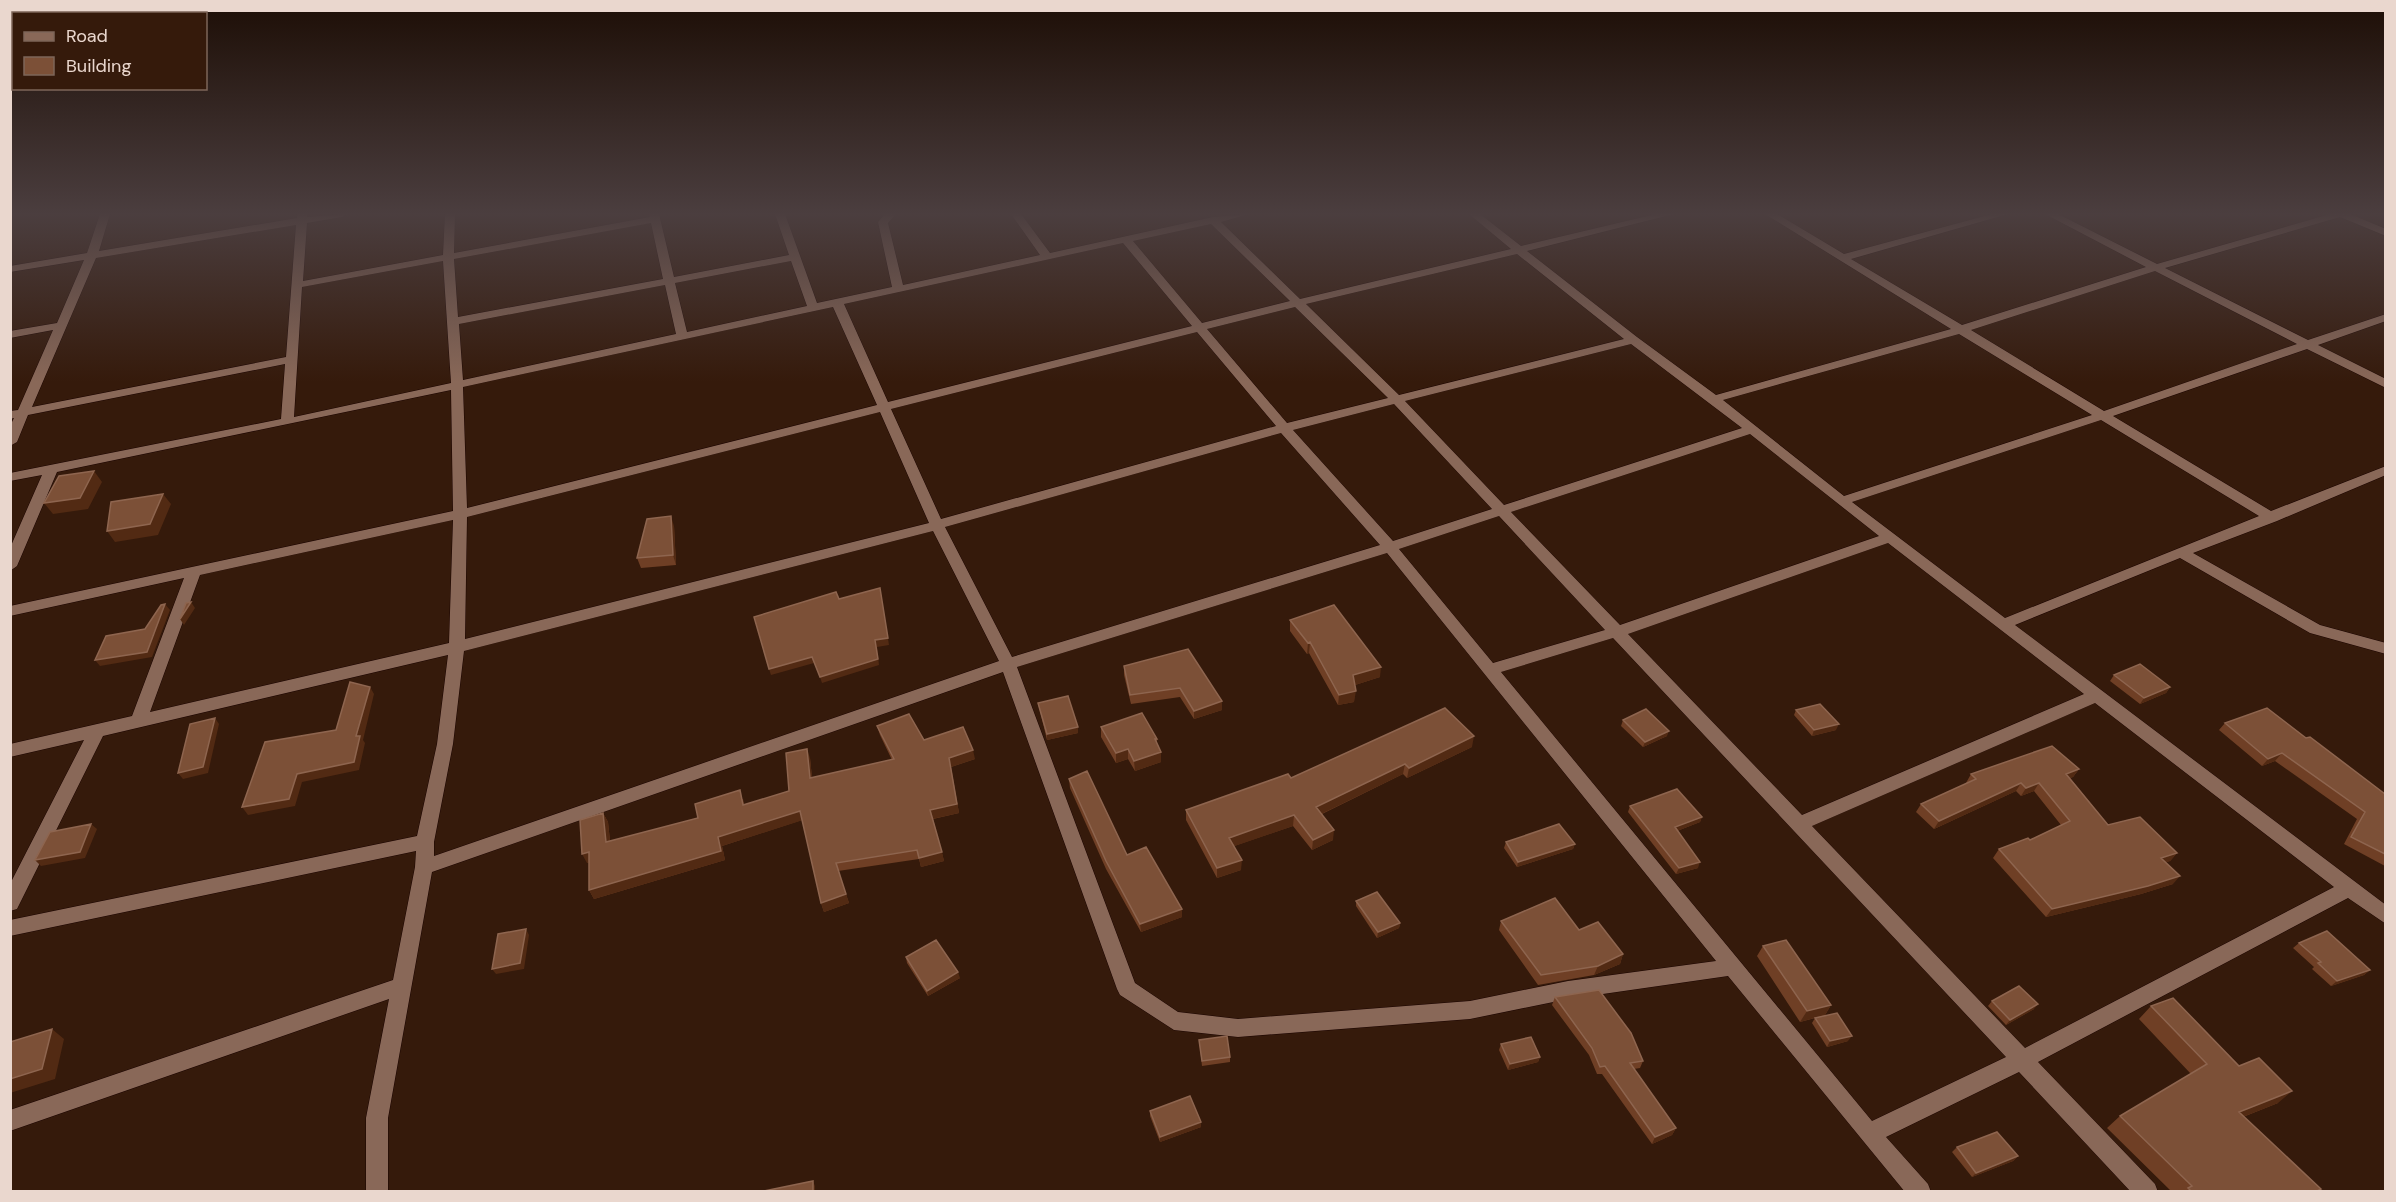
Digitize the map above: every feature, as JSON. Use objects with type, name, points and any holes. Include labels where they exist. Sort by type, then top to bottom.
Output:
[{"type":"street","points":[[10,442],[17,413],[62,325],[86,270]]},
{"type":"street","points":[[287,422],[298,270]]},
{"type":"street","points":[[297,285],[377,270]]},
{"type":"street","points":[[377,1191],[377,1118],[424,867],[425,842],[445,744],[457,647],[460,514],[457,385],[449,270]]},
{"type":"street","points":[[666,270],[682,336]]},
{"type":"street","points":[[452,322],[726,270]]},
{"type":"street","points":[[800,270],[813,307]]},
{"type":"street","points":[[894,270],[898,288]]},
{"type":"street","points":[[10,477],[287,422],[981,270]]},
{"type":"street","points":[[1151,270],[1284,428],[1390,547],[1869,1134],[1920,1191]]},
{"type":"street","points":[[1264,270],[1397,400],[2147,1191]]},
{"type":"street","points":[[10,611],[460,514],[1435,270]]},
{"type":"street","points":[[1544,270],[2385,916]]},
{"type":"street","points":[[1861,270],[2272,518]]},
{"type":"street","points":[[1714,399],[1960,330],[2147,270]]},
{"type":"street","points":[[2163,270],[2385,384]]},
{"type":"street","points":[[837,302],[937,525],[1008,664],[1127,989],[1174,1021],[1238,1028],[1470,1010],[1568,990],[1734,967]]},
{"type":"street","points":[[1842,501],[2101,416],[2385,317]]},
{"type":"street","points":[[10,335],[62,325]]},
{"type":"street","points":[[10,751],[96,733],[457,647],[937,525],[1284,428],[1633,340]]},
{"type":"street","points":[[17,413],[291,359]]},
{"type":"street","points":[[424,867],[1008,664],[1390,547],[1498,509],[1751,429]]},
{"type":"street","points":[[10,566],[51,469]]},
{"type":"street","points":[[2004,624],[2272,518],[2385,470]]},
{"type":"street","points":[[1491,669],[1616,632],[1890,537]]},
{"type":"street","points":[[2182,553],[2315,629],[2385,649]]},
{"type":"street","points":[[138,723],[194,572]]},
{"type":"street","points":[[1799,824],[2097,695]]},
{"type":"street","points":[[10,903],[96,733]]},
{"type":"street","points":[[10,927],[425,842]]},
{"type":"street","points":[[1869,1134],[2024,1059],[2349,888]]},
{"type":"street","points":[[10,1121],[402,986]]},
{"type":"building","points":[[94,471],[80,498],[44,503],[59,476]]},
{"type":"building","points":[[163,494],[150,524],[107,531],[111,502]]},
{"type":"building","points":[[671,516],[673,555],[637,558],[647,519]]},
{"type":"building","points":[[880,588],[888,638],[875,640],[878,659],[820,677],[812,657],[769,669],[754,617],[836,592],[839,599]]},
{"type":"building","points":[[191,602],[180,619],[186,603]]},
{"type":"building","points":[[165,604],[147,652],[95,660],[106,636],[145,629],[161,605]]},
{"type":"building","points":[[1334,605],[1381,667],[1353,675],[1356,691],[1339,695],[1310,642],[1308,643],[1290,620]]},
{"type":"building","points":[[1188,649],[1222,701],[1194,711],[1180,688],[1130,695],[1124,666]]},
{"type":"building","points":[[2140,664],[2170,687],[2144,698],[2114,675]]},
{"type":"building","points":[[350,682],[370,687],[356,736],[360,736],[354,762],[297,774],[289,799],[242,807],[265,742],[336,730]]},
{"type":"building","points":[[1068,696],[1078,727],[1047,734],[1038,703]]},
{"type":"building","points":[[1820,704],[1839,724],[1814,730],[1796,710]]},
{"type":"building","points":[[1445,708],[1474,736],[1409,768],[1405,764],[1316,807],[1334,830],[1313,840],[1294,815],[1229,838],[1242,860],[1217,868],[1186,810],[1288,774],[1291,778]]},
{"type":"building","points":[[2267,708],[2306,738],[2310,737],[2385,794],[2385,854],[2351,837],[2365,812],[2282,753],[2268,759],[2225,723]]},
{"type":"building","points":[[1646,709],[1669,731],[1645,742],[1623,720]]},
{"type":"building","points":[[1142,713],[1157,739],[1155,739],[1161,752],[1134,761],[1128,749],[1116,753],[1101,727]]},
{"type":"building","points":[[909,714],[924,740],[963,727],[973,750],[949,758],[957,804],[930,810],[942,852],[919,858],[917,850],[836,863],[846,894],[821,903],[800,811],[718,837],[721,851],[589,890],[589,852],[582,854],[580,820],[603,813],[606,842],[698,818],[695,804],[740,790],[743,805],[789,791],[786,753],[807,749],[810,778],[894,759],[877,726]]},
{"type":"building","points":[[215,718],[203,767],[178,773],[190,724]]},
{"type":"building","points":[[2052,746],[2079,769],[2066,774],[2108,825],[2140,817],[2177,853],[2161,858],[2180,876],[2052,909],[1999,849],[2028,838],[2030,840],[2070,821],[2039,783],[2026,788],[2021,783],[1939,821],[1921,804],[1976,779],[1971,774]]},
{"type":"building","points":[[1087,771],[1127,855],[1146,847],[1182,909],[1140,924],[1106,861],[1069,779]]},
{"type":"building","points":[[1677,789],[1702,817],[1675,827],[1700,862],[1679,868],[1630,806]]},
{"type":"building","points":[[91,824],[80,852],[35,860],[50,832]]},
{"type":"building","points":[[1559,824],[1575,844],[1518,862],[1506,842]]},
{"type":"building","points":[[1377,892],[1400,923],[1378,932],[1356,901]]},
{"type":"building","points":[[1555,898],[1579,930],[1598,922],[1623,954],[1598,966],[1541,975],[1501,921]]},
{"type":"building","points":[[526,929],[520,963],[492,969],[498,934]]},
{"type":"building","points":[[2327,931],[2370,970],[2337,981],[2318,963],[2321,962],[2299,943]]},
{"type":"building","points":[[936,940],[958,972],[927,991],[906,957]]},
{"type":"building","points":[[1786,940],[1831,1005],[1807,1011],[1763,946]]},
{"type":"building","points":[[2019,986],[2038,1004],[2010,1020],[1992,1001]]},
{"type":"building","points":[[1599,990],[1631,1033],[1643,1061],[1630,1063],[1676,1128],[1655,1137],[1605,1066],[1600,1067],[1592,1048],[1555,997]]},
{"type":"building","points":[[2173,998],[2239,1066],[2259,1058],[2292,1091],[2239,1112],[2321,1189],[2317,1191],[2191,1191],[2188,1188],[2192,1186],[2120,1116],[2207,1064],[2151,1006]]},
{"type":"building","points":[[1837,1013],[1852,1036],[1830,1041],[1815,1018]]},
{"type":"building","points":[[52,1029],[42,1069],[10,1079],[10,1042]]},
{"type":"building","points":[[1227,1036],[1230,1057],[1202,1061],[1199,1040]]},
{"type":"building","points":[[1531,1037],[1540,1057],[1510,1064],[1501,1044]]},
{"type":"building","points":[[1190,1096],[1201,1122],[1160,1137],[1150,1111]]},
{"type":"building","points":[[1997,1132],[2018,1156],[1976,1173],[1957,1147]]},
{"type":"building","points":[[813,1181],[813,1191],[764,1191]]}]
